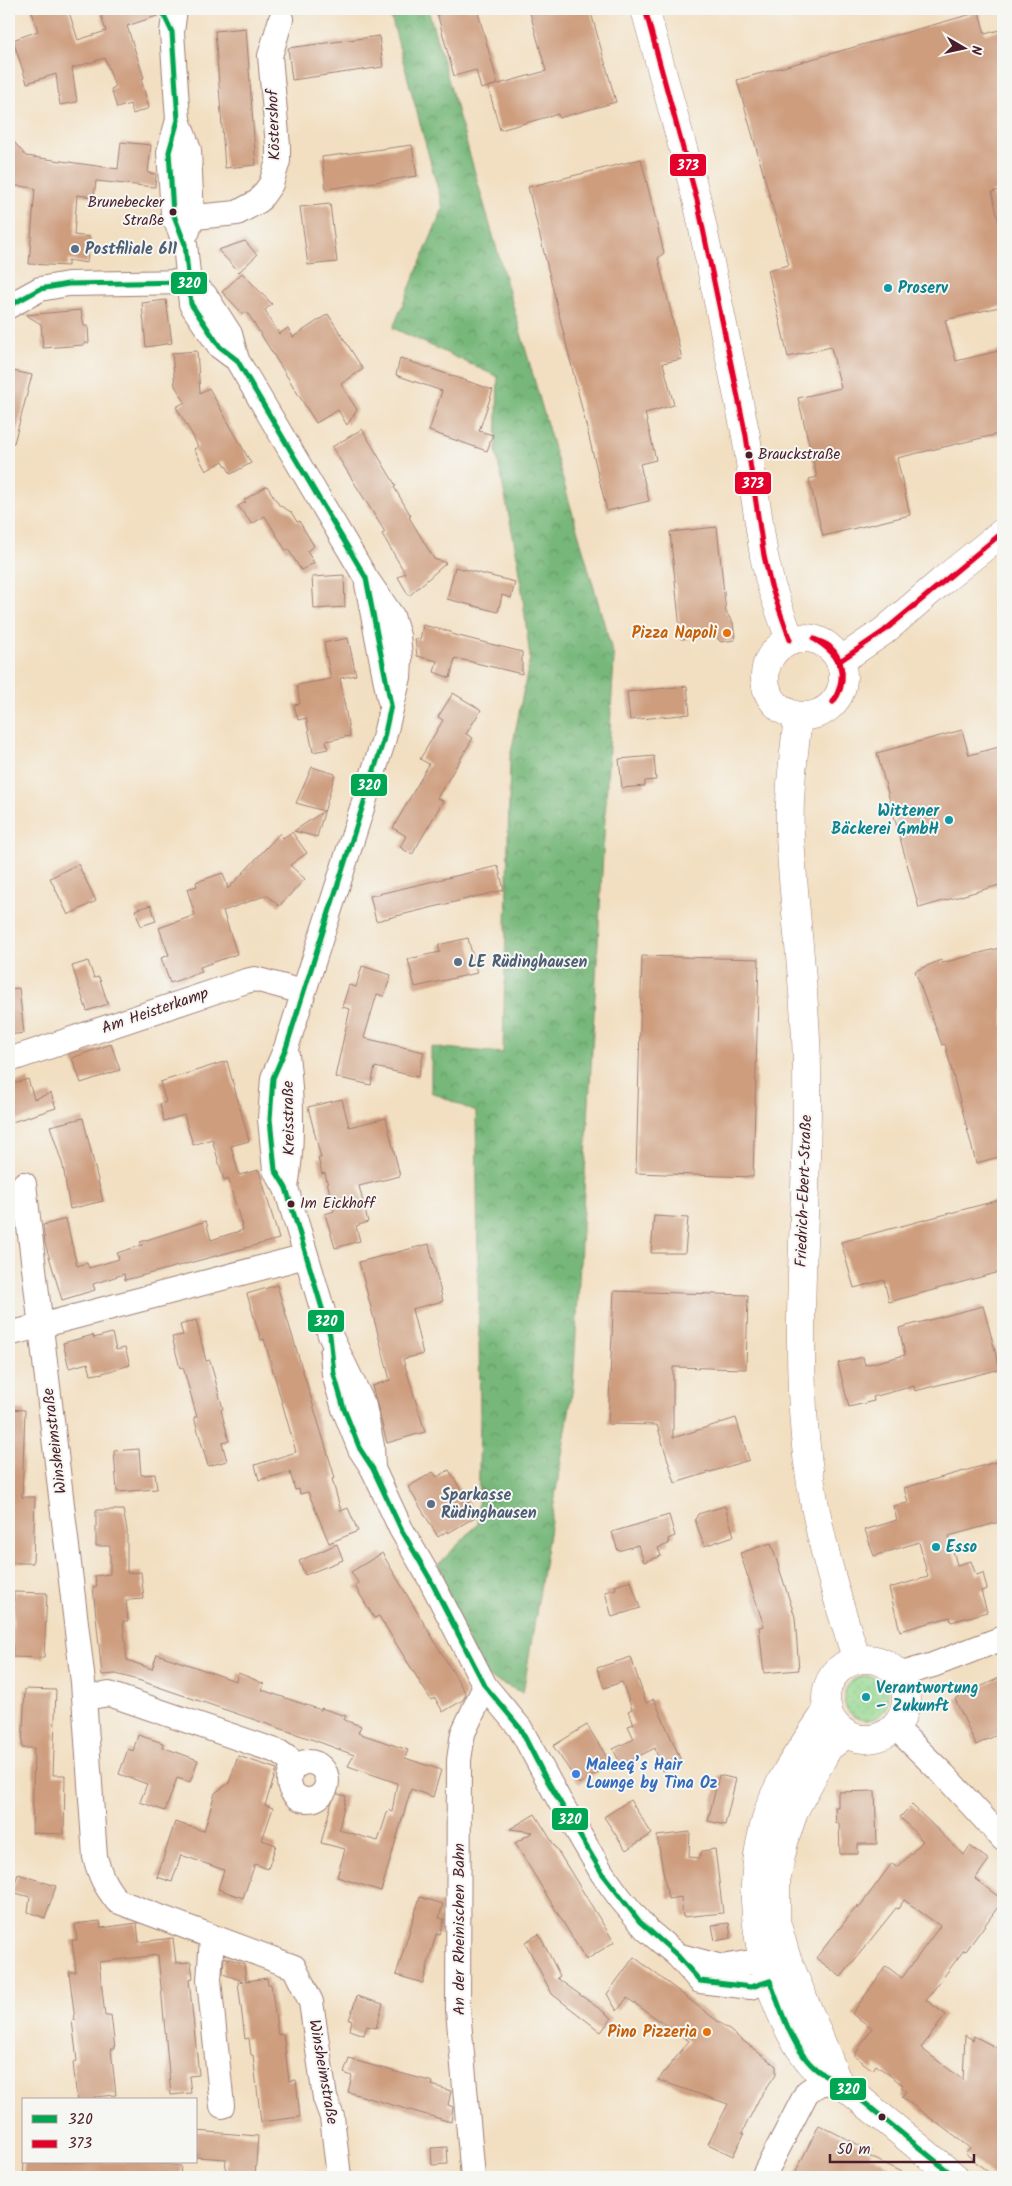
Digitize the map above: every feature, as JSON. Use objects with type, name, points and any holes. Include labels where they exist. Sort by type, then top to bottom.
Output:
[{"type":"street","points":[[161,9],[172,32]]},
{"type":"street","points":[[9,306],[40,289],[68,284],[189,282],[183,218],[169,152],[178,120],[172,32],[175,9]]},
{"type":"street","points":[[645,9],[697,200],[746,436],[764,556],[771,586],[790,640]]},
{"type":"street","name":"Köstershof","points":[[183,218],[237,213],[259,201],[271,184],[278,161],[278,146],[270,56],[281,18]]},
{"type":"street","name":"Kreisstraße","points":[[189,282],[205,295],[230,334],[237,360],[366,578],[387,606],[398,636],[399,677],[384,742],[286,1048],[289,1073],[290,1164],[286,1188],[330,1335],[364,1406],[372,1446],[373,1469],[401,1529],[430,1579],[485,1686],[520,1728],[544,1775],[608,1881],[646,1928],[677,1955],[700,1981],[751,1987],[778,1968]]},
{"type":"street","points":[[840,661],[884,631],[1003,532]]},
{"type":"street","points":[[806,638],[822,641],[835,653],[840,661],[843,680],[837,697],[824,710],[815,714],[798,716],[786,712],[778,706],[768,692],[765,680],[766,666],[777,648],[790,640],[806,638]]},
{"type":"street","name":"Friedrich-Ebert-Straße","points":[[798,716],[790,788],[790,834],[801,960],[807,1066],[808,1144],[801,1323],[804,1436],[813,1498],[827,1561],[857,1660]]},
{"type":"street","name":"Am Heisterkamp","points":[[9,1060],[246,981],[255,979],[303,992]]},
{"type":"street","name":"Winsheimstraße","points":[[24,1184],[42,1325],[84,1698],[95,1857],[103,1883],[117,1901],[294,1967],[311,2002],[324,2098],[332,2118],[339,2177]]},
{"type":"street","points":[[9,1334],[306,1256]]},
{"type":"street","points":[[898,1675],[933,1665],[1003,1638]]},
{"type":"street","points":[[868,1659],[890,1667],[898,1675],[904,1685],[906,1707],[895,1727],[885,1735],[872,1739],[846,1734],[838,1727],[828,1709],[827,1697],[830,1685],[836,1674],[845,1665],[857,1660],[868,1659]]},
{"type":"street","name":"An der Rheinischen Bahn","points":[[473,2177],[458,2010],[459,1760],[465,1726],[485,1686]]},
{"type":"street","points":[[84,1698],[109,1694],[279,1752],[289,1758],[296,1767]]},
{"type":"street","points":[[778,1968],[755,1902],[757,1859],[768,1813],[782,1780],[828,1709]]},
{"type":"street","points":[[895,1727],[944,1775],[1003,1839]]},
{"type":"street","points":[[846,1734],[828,1748],[794,1811],[784,1842],[776,1881],[778,1968],[782,2016],[816,2069],[838,2081],[955,2177]]},
{"type":"street","points":[[212,1938],[209,1980],[222,2106]]},
{"type":"street","points":[[763,2177],[807,2092],[820,2084],[838,2081]]},
{"type":"green space","points":[[389,9],[428,9],[614,658],[573,1387],[523,1693],[481,1674],[437,1566],[478,1524],[480,1417],[476,1112],[431,1092],[431,1047],[503,1053],[510,758],[530,658],[519,566],[496,451],[498,377],[393,328],[443,208]]},
{"type":"green space","points":[[870,1676],[882,1682],[887,1689],[887,1707],[882,1714],[875,1719],[862,1720],[854,1717],[847,1710],[844,1694],[847,1686],[854,1679]]},
{"type":"building","points":[[31,9],[68,9],[78,40],[106,31],[99,9],[161,9],[160,15],[127,26],[144,78],[141,79],[149,108],[133,114],[130,104],[117,108],[111,89],[115,87],[105,58],[72,68],[77,102],[60,105],[56,74],[27,83],[13,40],[38,31]]},
{"type":"building","points":[[436,9],[477,9],[498,84],[481,89],[476,70],[454,76]]},
{"type":"building","points":[[529,9],[590,9],[616,102],[559,118],[558,114],[500,130],[488,87],[546,71]]},
{"type":"building","points":[[979,12],[985,34],[1003,29],[1003,189],[992,192],[1003,241],[1003,306],[945,320],[956,361],[1003,350],[1003,433],[897,458],[910,515],[823,536],[809,479],[817,477],[798,398],[841,388],[831,347],[788,357],[768,270],[789,265],[737,80]]},
{"type":"building","points":[[246,28],[256,165],[225,168],[215,31]]},
{"type":"building","points":[[379,36],[383,67],[292,80],[288,48]]},
{"type":"building","points":[[9,136],[26,156],[118,169],[121,142],[151,145],[148,173],[156,174],[155,187],[96,181],[94,197],[77,195],[74,235],[90,237],[87,263],[68,260],[68,266],[29,264],[35,188],[9,185]]},
{"type":"building","points":[[412,145],[417,176],[326,189],[322,157]]},
{"type":"building","points":[[641,159],[664,253],[658,258],[682,359],[663,363],[674,405],[645,413],[656,460],[640,464],[649,501],[607,511],[528,187]]},
{"type":"building","points":[[330,204],[337,262],[308,265],[300,207]]},
{"type":"building","points":[[245,241],[257,255],[239,272],[218,250]]},
{"type":"building","points":[[242,273],[272,304],[265,310],[279,334],[288,328],[293,337],[328,314],[363,369],[341,384],[357,410],[347,425],[338,410],[316,423],[247,312],[244,315],[222,292]]},
{"type":"building","points":[[166,300],[172,343],[146,347],[142,303]]},
{"type":"building","points":[[81,310],[84,326],[88,326],[89,343],[84,343],[84,345],[43,348],[41,324],[26,315]]},
{"type":"building","points":[[197,351],[200,393],[209,388],[251,463],[231,474],[223,461],[206,471],[194,449],[198,447],[193,436],[176,407],[185,402],[175,386],[172,353]]},
{"type":"building","points":[[400,358],[493,390],[479,431],[493,435],[487,451],[429,431],[442,391],[396,375]]},
{"type":"building","points":[[9,370],[32,375],[14,443],[9,442]]},
{"type":"building","points":[[362,429],[396,486],[394,487],[411,516],[409,517],[434,559],[446,563],[409,596],[398,577],[405,573],[382,534],[385,532],[332,447]]},
{"type":"building","points":[[267,486],[279,505],[291,512],[297,522],[299,521],[314,546],[307,551],[314,563],[301,570],[288,549],[286,551],[265,516],[252,524],[238,506],[246,502],[244,500]]},
{"type":"building","points":[[717,527],[726,612],[733,623],[735,640],[721,642],[715,636],[681,639],[670,532]]},
{"type":"building","points":[[455,567],[515,582],[511,598],[502,595],[498,612],[447,599]]},
{"type":"building","points":[[344,575],[345,607],[314,609],[312,577]]},
{"type":"building","points":[[423,625],[522,652],[522,674],[455,658],[450,678],[434,672],[437,661],[417,656],[415,638],[420,640]]},
{"type":"building","points":[[348,638],[356,675],[340,678],[350,736],[326,741],[328,749],[313,752],[306,718],[298,720],[294,705],[300,704],[297,685],[331,679],[324,643]]},
{"type":"building","points":[[687,686],[690,714],[630,720],[627,692]]},
{"type":"building","points":[[453,693],[481,710],[466,734],[473,738],[437,798],[443,801],[412,855],[400,847],[406,836],[393,828],[429,764],[420,759],[443,720],[438,717]]},
{"type":"building","name":"Wittener Bäckerei GmbH","points":[[962,730],[969,755],[1003,746],[1003,884],[919,908],[877,753]]},
{"type":"building","points":[[654,756],[656,780],[645,781],[645,786],[622,788],[619,759]]},
{"type":"building","points":[[312,767],[335,774],[317,837],[294,831],[324,811],[296,803]]},
{"type":"building","points":[[292,832],[307,853],[290,865],[305,879],[279,906],[267,895],[223,911],[237,954],[200,967],[202,972],[170,983],[161,958],[169,955],[159,928],[195,915],[187,889],[197,886],[196,882],[223,873],[228,889],[280,833],[283,838]]},
{"type":"building","points":[[78,864],[96,901],[68,915],[50,878]]},
{"type":"building","points":[[498,866],[504,890],[376,921],[370,896]]},
{"type":"building","points":[[151,905],[156,921],[141,926],[135,910]]},
{"type":"building","points":[[468,938],[477,973],[415,987],[408,959],[440,952],[438,945]]},
{"type":"building","points":[[1003,947],[1003,1156],[976,1163],[945,1044],[942,1045],[915,971],[941,960],[942,963]]},
{"type":"building","points":[[642,956],[759,959],[753,1177],[636,1173]]},
{"type":"building","points":[[88,961],[94,978],[99,977],[108,1004],[87,1011],[72,966]]},
{"type":"building","points":[[362,966],[391,975],[384,996],[377,994],[364,1038],[424,1052],[418,1077],[375,1067],[371,1085],[335,1077],[350,1009],[342,1007],[349,985],[356,987]]},
{"type":"building","points":[[19,988],[24,1033],[9,1035],[9,989]]},
{"type":"building","points":[[111,1044],[120,1070],[81,1083],[72,1058]]},
{"type":"building","points":[[227,1061],[249,1141],[231,1146],[239,1175],[259,1170],[279,1239],[125,1280],[124,1274],[93,1284],[95,1290],[62,1300],[45,1243],[43,1225],[66,1219],[77,1266],[87,1263],[89,1268],[119,1259],[117,1253],[142,1245],[140,1242],[206,1221],[211,1240],[243,1230],[228,1178],[224,1180],[212,1139],[193,1145],[184,1115],[164,1121],[160,1104],[166,1102],[160,1082]]},
{"type":"building","points":[[28,1079],[34,1099],[51,1093],[56,1108],[9,1123],[9,1085]]},
{"type":"building","points":[[342,1099],[349,1127],[386,1118],[400,1176],[359,1186],[368,1222],[356,1226],[360,1241],[335,1248],[325,1214],[334,1211],[325,1173],[322,1174],[318,1158],[321,1158],[308,1107]]},
{"type":"building","points":[[83,1118],[103,1201],[70,1209],[63,1166],[50,1126]]},
{"type":"building","points":[[1003,1199],[1003,1271],[889,1302],[884,1280],[854,1288],[841,1242]]},
{"type":"building","points":[[654,1216],[688,1218],[685,1253],[651,1253]]},
{"type":"building","points":[[429,1244],[443,1301],[412,1309],[423,1354],[403,1359],[425,1432],[387,1443],[372,1386],[390,1380],[359,1262]]},
{"type":"building","points":[[277,1285],[335,1478],[332,1479],[341,1511],[348,1508],[358,1531],[329,1543],[308,1492],[300,1494],[299,1489],[295,1490],[290,1472],[259,1480],[255,1465],[296,1452],[264,1339],[261,1340],[247,1294]]},
{"type":"building","points":[[614,1291],[748,1295],[746,1369],[673,1367],[673,1438],[736,1418],[749,1460],[675,1483],[657,1425],[608,1424]]},
{"type":"building","points":[[983,1306],[1000,1369],[915,1391],[914,1386],[873,1397],[874,1401],[849,1407],[838,1363],[863,1357],[865,1365],[905,1355],[899,1328]]},
{"type":"building","points":[[196,1320],[206,1361],[210,1360],[229,1441],[222,1443],[227,1461],[208,1466],[194,1417],[197,1417],[183,1367],[180,1368],[172,1337],[183,1335],[180,1325]]},
{"type":"building","points":[[112,1333],[116,1350],[125,1348],[130,1365],[91,1375],[88,1363],[69,1368],[63,1343],[93,1335],[94,1338]]},
{"type":"building","points":[[9,1409],[25,1410],[22,1497],[35,1497],[33,1563],[9,1563]]},
{"type":"building","points":[[139,1449],[141,1475],[155,1474],[157,1489],[117,1492],[114,1451]]},
{"type":"building","points":[[1003,1460],[1003,1521],[949,1536],[957,1565],[971,1561],[976,1575],[983,1573],[987,1589],[981,1591],[987,1612],[951,1622],[950,1617],[900,1631],[889,1588],[928,1577],[919,1542],[874,1556],[865,1530],[897,1520],[893,1506],[908,1503],[904,1488]]},
{"type":"building","points":[[449,1470],[477,1516],[438,1537],[408,1487],[433,1472],[437,1477]]},
{"type":"building","points":[[725,1506],[734,1536],[704,1546],[695,1520],[698,1514]]},
{"type":"building","points":[[96,1510],[123,1510],[127,1530],[127,1573],[141,1572],[144,1599],[126,1600],[128,1621],[123,1621],[127,1660],[152,1669],[157,1654],[236,1681],[238,1673],[264,1684],[262,1690],[321,1710],[321,1708],[346,1716],[344,1720],[361,1726],[358,1733],[408,1750],[405,1758],[441,1770],[433,1797],[411,1789],[381,1891],[337,1877],[345,1849],[321,1843],[334,1793],[346,1796],[339,1830],[378,1841],[388,1810],[392,1812],[397,1783],[348,1766],[354,1755],[311,1739],[138,1680],[116,1674],[102,1675],[93,1587],[97,1587],[95,1576],[110,1574],[110,1546],[96,1546]]},
{"type":"building","points":[[669,1515],[675,1536],[668,1539],[669,1544],[658,1548],[661,1556],[644,1562],[638,1545],[618,1551],[612,1532]]},
{"type":"building","points":[[771,1543],[795,1617],[799,1670],[764,1673],[759,1627],[764,1626],[740,1553]]},
{"type":"building","points":[[337,1544],[343,1560],[305,1575],[299,1561]]},
{"type":"building","points":[[382,1553],[466,1694],[463,1700],[443,1712],[435,1698],[431,1700],[379,1616],[374,1618],[355,1586],[359,1584],[351,1572]]},
{"type":"building","points":[[631,1581],[640,1608],[612,1617],[605,1592],[616,1589],[615,1586]]},
{"type":"building","points":[[14,1592],[47,1593],[44,1658],[12,1657]]},
{"type":"building","points":[[631,1657],[646,1703],[654,1699],[683,1765],[662,1771],[655,1748],[621,1765],[613,1749],[634,1739],[628,1726],[634,1724],[628,1711],[632,1709],[622,1682],[604,1688],[597,1668]]},
{"type":"building","points":[[1003,1676],[1003,1732],[976,1745],[955,1699]]},
{"type":"building","points":[[25,1689],[56,1690],[53,1775],[65,1775],[64,1834],[32,1833],[34,1748],[22,1748]]},
{"type":"building","points":[[587,1725],[611,1764],[579,1784],[553,1746]]},
{"type":"building","points":[[138,1735],[163,1743],[162,1747],[198,1760],[190,1782],[177,1778],[165,1811],[140,1802],[147,1784],[119,1774],[128,1749],[133,1751]]},
{"type":"building","points":[[238,1756],[277,1769],[265,1805],[273,1808],[262,1840],[276,1845],[268,1869],[255,1864],[243,1898],[218,1889],[224,1870],[181,1855],[172,1882],[157,1877],[175,1822],[204,1831],[215,1793],[229,1783]]},
{"type":"building","points":[[719,1775],[736,1779],[725,1825],[708,1821]]},
{"type":"building","points":[[875,1791],[877,1844],[858,1844],[858,1854],[840,1854],[839,1823],[836,1823],[835,1807],[838,1807],[838,1792]]},
{"type":"building","points":[[630,1800],[652,1834],[626,1850],[604,1817]]},
{"type":"building","points":[[912,1805],[964,1855],[970,1846],[989,1860],[975,1879],[1003,1900],[966,1951],[964,1950],[926,2000],[946,2015],[921,2048],[963,2080],[965,2035],[973,2040],[974,2036],[1003,2051],[1003,2177],[994,2177],[965,2153],[970,2148],[902,2097],[906,2091],[901,2087],[903,2085],[876,2065],[873,2070],[854,2056],[872,2028],[852,2014],[886,1966],[902,1978],[940,1926],[904,1900],[841,1977],[816,1958],[858,1905],[858,1909],[892,1863],[898,1867],[923,1841],[900,1817]]},
{"type":"building","points":[[535,1814],[614,1942],[586,1960],[515,1843],[533,1832],[510,1829]]},
{"type":"building","points":[[690,1832],[689,1857],[700,1858],[702,1851],[715,1849],[723,1913],[683,1917],[681,1897],[668,1899],[657,1836]]},
{"type":"building","points":[[18,1874],[56,1886],[45,1918],[28,1912],[30,1897],[12,1892]]},
{"type":"building","points":[[420,1897],[443,1904],[439,1918],[444,1919],[440,1935],[436,1934],[423,1983],[396,1975]]},
{"type":"building","points":[[100,1921],[101,1928],[137,1923],[139,1942],[173,1938],[176,1963],[191,1962],[193,1978],[189,1979],[199,2075],[189,2076],[191,2093],[171,2095],[158,1955],[99,1962],[105,2016],[111,2015],[115,2049],[111,2049],[116,2095],[77,2098],[73,2062],[77,2061],[72,2020],[75,2020],[69,1972],[76,1972],[72,1940],[77,1940],[75,1924]]},
{"type":"building","points":[[729,1923],[731,1938],[715,1941],[712,1925]]},
{"type":"building","points":[[539,1934],[560,1976],[557,1978],[612,2018],[601,2032],[552,1994],[525,1942]]},
{"type":"building","points":[[224,1957],[244,1964],[246,1981],[267,1978],[268,1984],[271,1984],[278,2035],[283,2034],[289,2081],[296,2080],[300,2117],[261,2122],[253,2055],[251,2055],[249,2038],[245,2039],[238,1982],[243,1981],[223,1974]]},
{"type":"building","points":[[634,1957],[776,2066],[776,2074],[759,2099],[733,2156],[708,2144],[728,2104],[658,2080],[689,2041],[627,1998],[617,2011],[607,1994]]},
{"type":"building","points":[[357,1996],[383,2004],[376,2028],[367,2026],[364,2035],[349,2030],[352,2021],[349,2020]]},
{"type":"building","points":[[349,2059],[433,2082],[432,2085],[451,2091],[448,2105],[453,2107],[451,2122],[348,2092],[352,2076],[344,2073]]},
{"type":"building","points":[[819,2125],[871,2151],[869,2156],[911,2177],[793,2177]]},
{"type":"building","points":[[198,2131],[258,2136],[255,2177],[225,2177],[226,2159],[198,2157]]},
{"type":"building","points":[[447,2147],[448,2164],[432,2165],[431,2148]]},
{"type":"building","points":[[24,2164],[160,2164],[181,2166],[180,2177],[23,2177]]},
{"type":"transit line","name":"320","points":[[161,9],[172,32],[178,120],[169,152],[173,213],[185,244],[191,304],[220,347],[237,360],[366,578],[391,705],[383,742],[286,1048],[273,1078],[270,1119],[275,1170],[286,1188],[330,1335],[334,1374],[344,1409],[360,1449],[373,1469],[401,1529],[430,1579],[485,1686],[520,1728],[544,1775],[602,1873],[640,1922],[677,1955],[700,1981],[751,1987],[770,1981]]},
{"type":"transit line","name":"373","points":[[645,9],[697,200],[746,436],[764,556],[771,586],[790,640]]},
{"type":"transit line","name":"320","points":[[9,306],[40,289],[68,284],[189,282]]},
{"type":"transit line","name":"373","points":[[840,661],[884,631],[1003,532]]},
{"type":"transit line","name":"373","points":[[814,639],[829,646],[841,665],[841,688],[833,702]]},
{"type":"transit line","name":"373","points":[[814,639],[831,652],[840,666],[841,682],[833,702]]},
{"type":"transit line","name":"320","points":[[770,1981],[783,2017],[801,2053],[809,2062],[819,2072],[838,2081],[955,2177]]},
{"type":"place","name":"Brunebecker Straße","points":[[173,212]]},
{"type":"place","name":"Postfiliale 611","points":[[75,249]]},
{"type":"place","name":"Proserv","points":[[888,288]]},
{"type":"place","name":"Brauckstraße","points":[[749,455]]},
{"type":"place","name":"Pizza Napoli","points":[[727,633]]},
{"type":"place","name":"Wittener Bäckerei GmbH","points":[[949,820]]},
{"type":"place","name":"LE Rüdinghausen","points":[[458,962]]},
{"type":"place","name":"Im Eickhoff","points":[[291,1204]]},
{"type":"place","name":"Sparkasse Rüdinghausen","points":[[431,1504]]},
{"type":"place","name":"Esso","points":[[936,1547]]},
{"type":"place","name":"Verantwortung – Zukunft","points":[[866,1697]]},
{"type":"place","name":"Maleeq’s Hair Lounge by Tina Oz","points":[[576,1774]]},
{"type":"place","name":"Pino Pizzeria","points":[[707,2032]]}]
